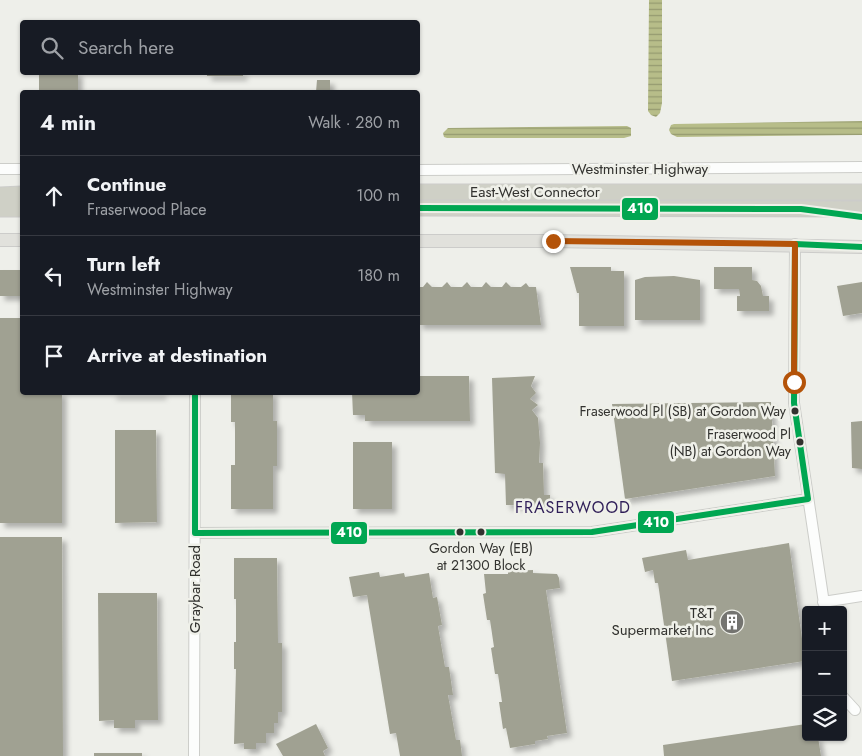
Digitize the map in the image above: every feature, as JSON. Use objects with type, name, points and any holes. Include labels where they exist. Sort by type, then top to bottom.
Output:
[{"type":"highway","name":"East-West Connector","points":[[420,192],[862,192]]},
{"type":"highway","points":[[0,194],[20,194]]},
{"type":"highway","name":"East-West Connector","points":[[420,208],[862,209]]},
{"type":"highway","points":[[0,209],[20,209]]},
{"type":"highway","points":[[801,209],[862,216]]},
{"type":"main road","points":[[0,240],[20,240]]},
{"type":"main road","points":[[420,241],[795,244],[862,247]]},
{"type":"street","name":"Westminster Highway","points":[[420,170],[862,167]]},
{"type":"street","points":[[0,169],[20,169]]},
{"type":"street","points":[[795,244],[794,403],[824,606],[862,596]]},
{"type":"street","name":"Graybar Road","points":[[194,756],[196,395]]},
{"type":"street","points":[[195,533],[592,532],[808,499]]},
{"type":"street","points":[[847,701],[855,710]]},
{"type":"shaded area","points":[[649,0],[662,0],[662,103],[660,113],[656,117],[648,111]]},
{"type":"shaded area","points":[[862,121],[862,135],[677,137],[671,134],[669,130],[671,125],[674,124]]},
{"type":"shaded area","points":[[627,126],[631,128],[631,136],[624,138],[447,138],[444,137],[443,133],[448,128]]},
{"type":"building","points":[[39,75],[78,75],[78,90],[39,90]]},
{"type":"building","points":[[207,75],[243,75],[243,76]]},
{"type":"building","points":[[317,80],[330,80],[330,90],[316,90]]},
{"type":"building","points":[[570,267],[611,267],[611,271],[624,271],[624,326],[579,326],[579,293],[577,293]]},
{"type":"building","points":[[714,267],[752,267],[752,280],[757,281],[761,286],[763,296],[769,296],[769,311],[737,311],[737,296],[740,296],[739,289],[714,289]]},
{"type":"building","points":[[0,270],[20,270],[20,296],[0,296]]},
{"type":"building","points":[[674,276],[700,280],[700,320],[635,320],[635,280],[645,277]]},
{"type":"building","points":[[427,282],[432,287],[442,287],[447,282],[451,287],[462,287],[467,282],[471,287],[482,287],[486,282],[491,287],[502,287],[506,282],[511,287],[521,287],[526,283],[529,287],[536,287],[541,325],[420,325],[420,287],[423,287]]},
{"type":"building","points":[[862,282],[862,313],[843,316],[837,286]]},
{"type":"building","points":[[0,318],[20,318],[20,395],[62,395],[62,523],[0,523]]},
{"type":"building","points":[[420,376],[469,376],[470,421],[365,421],[365,415],[353,415],[352,395],[420,395]]},
{"type":"building","points":[[535,376],[531,386],[536,393],[530,399],[538,405],[532,410],[538,418],[539,463],[543,463],[544,495],[550,495],[550,506],[506,505],[505,474],[495,473],[492,378]]},
{"type":"building","points":[[231,395],[273,395],[273,421],[277,421],[277,466],[273,466],[273,509],[231,509],[231,465],[235,465],[235,422],[231,422]]},
{"type":"building","points":[[771,402],[775,476],[625,499],[612,404]]},
{"type":"building","points":[[862,421],[862,469],[852,468],[851,422]]},
{"type":"building","points":[[115,430],[156,430],[157,522],[115,523]]},
{"type":"building","points":[[353,442],[392,442],[392,509],[353,509]]},
{"type":"building","points":[[0,537],[62,537],[63,756],[0,756]]},
{"type":"building","name":"T&T Supermarket Inc","points":[[789,543],[802,639],[802,661],[672,681],[658,583],[655,583],[653,570],[645,572],[642,558],[686,550],[688,560]]},
{"type":"building","points":[[234,558],[277,558],[278,643],[282,643],[282,712],[278,712],[278,723],[274,723],[274,733],[266,733],[266,743],[256,743],[256,749],[244,749],[244,743],[234,744],[236,599],[234,599]]},
{"type":"building","points":[[533,570],[533,573],[557,574],[559,578],[560,588],[546,590],[567,733],[547,736],[548,739],[535,741],[535,744],[510,748],[506,728],[503,729],[499,702],[502,702],[498,674],[495,674],[491,648],[494,647],[490,620],[487,620],[483,594],[486,593],[484,574],[508,574],[508,571]]},
{"type":"building","points":[[379,572],[380,577],[404,573],[405,577],[429,573],[433,598],[437,597],[442,625],[438,626],[445,667],[449,667],[453,695],[448,695],[456,740],[460,740],[462,756],[400,756],[396,733],[390,734],[367,595],[353,597],[349,577]]},
{"type":"building","points":[[98,593],[157,593],[158,720],[135,720],[135,728],[114,728],[114,720],[99,721]]},
{"type":"building","points":[[316,724],[328,748],[323,751],[325,756],[283,756],[276,744]]},
{"type":"building","points":[[802,725],[802,741],[819,741],[821,756],[664,756],[663,745]]},
{"type":"building","points":[[94,753],[142,753],[142,756],[94,756]]},
{"type":"transit line","name":"410","points":[[420,208],[801,209],[862,217]]},
{"type":"transit line","name":"410","points":[[795,244],[794,403],[808,499]]},
{"type":"transit line","name":"410","points":[[795,244],[862,247]]},
{"type":"transit line","name":"410","points":[[195,395],[195,533]]},
{"type":"transit line","name":"410","points":[[195,533],[592,532],[808,499]]},
{"type":"place","name":"Fraserwood Pl (SB) at Gordon Way","points":[[795,411]]},
{"type":"place","name":"Fraserwood Pl (NB) at Gordon Way","points":[[800,442]]},
{"type":"place","name":"Gordon Way (EB) at 21300 Block","points":[[481,532]]},
{"type":"place","name":"T&T Supermarket Inc","points":[[732,622]]},
{"type":"district","name":"FRASERWOOD","points":[[573,507]]},
{"type":"route","points":[[553,241],[795,244],[794,382]]}]
